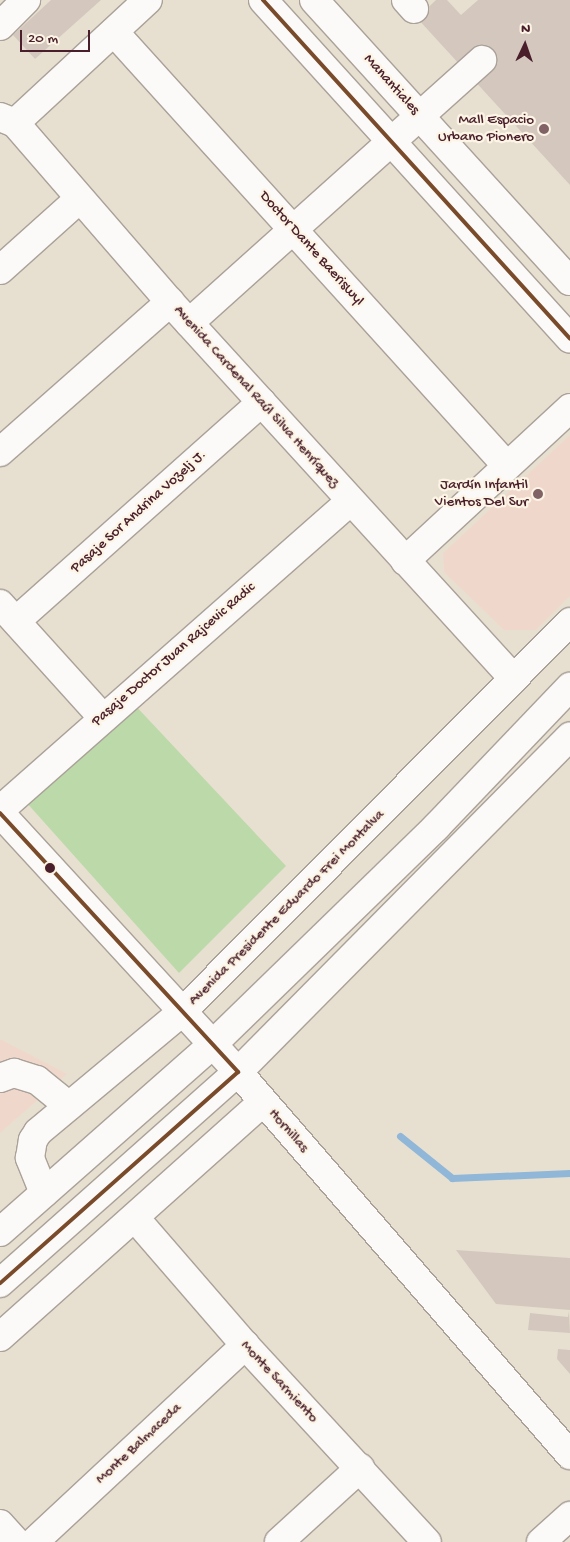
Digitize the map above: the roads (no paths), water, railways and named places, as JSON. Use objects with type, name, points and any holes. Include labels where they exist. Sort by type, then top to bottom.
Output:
[{"type":"street","points":[[0,26],[26,0]]},
{"type":"street","points":[[8,120],[114,32],[148,0]]},
{"type":"street","points":[[263,0],[570,339]]},
{"type":"street","name":"Manantiales","points":[[314,0],[570,281]]},
{"type":"street","name":"Doctor Dante Baeriswyl","points":[[114,32],[507,466]]},
{"type":"street","points":[[189,323],[390,140],[482,60]]},
{"type":"street","name":"Avenida Cardenal Raúl Silva Henríquez","points":[[8,120],[350,501],[514,679]]},
{"type":"street","points":[[0,270],[79,198]]},
{"type":"street","points":[[0,452],[170,302]]},
{"type":"street","name":"Pasaje Sor Andrina Vozelj J.","points":[[8,612],[262,402]]},
{"type":"street","points":[[405,561],[570,408]]},
{"type":"street","name":"Pasaje Doctor Juan Rajcevic Radic","points":[[0,812],[103,718],[350,501]]},
{"type":"street","points":[[8,612],[103,718]]},
{"type":"street","name":"Avenida Presidente Eduardo Frei Montalva","points":[[44,1193],[32,1168],[30,1148],[38,1132],[182,1012],[570,622]]},
{"type":"street","points":[[0,1232],[212,1046],[436,827],[569,686]]},
{"type":"street","points":[[0,1283],[238,1072],[570,736]]},
{"type":"street","name":"Hornillas","points":[[0,812],[212,1046],[238,1072],[570,1455]]},
{"type":"street","points":[[0,1078],[14,1073],[37,1080],[69,1106]]},
{"type":"street","points":[[0,1336],[136,1218],[263,1102]]},
{"type":"street","name":"Monte Sarmiento","points":[[136,1218],[245,1345],[427,1542]]},
{"type":"street","name":"Monte Balmaceda","points":[[34,1542],[245,1345]]},
{"type":"street","points":[[279,1542],[360,1468]]},
{"type":"street","points":[[541,1542],[570,1516]]},
{"type":"street","points":[[0,1524],[16,1542]]},
{"type":"waterway","points":[[400,1136],[452,1178],[570,1173]]},
{"type":"place","name":"Mall Espacio Urbano Pionero","points":[[544,129]]},
{"type":"place","name":"Jardín Infantil Vientos Del Sur","points":[[538,494]]}]
